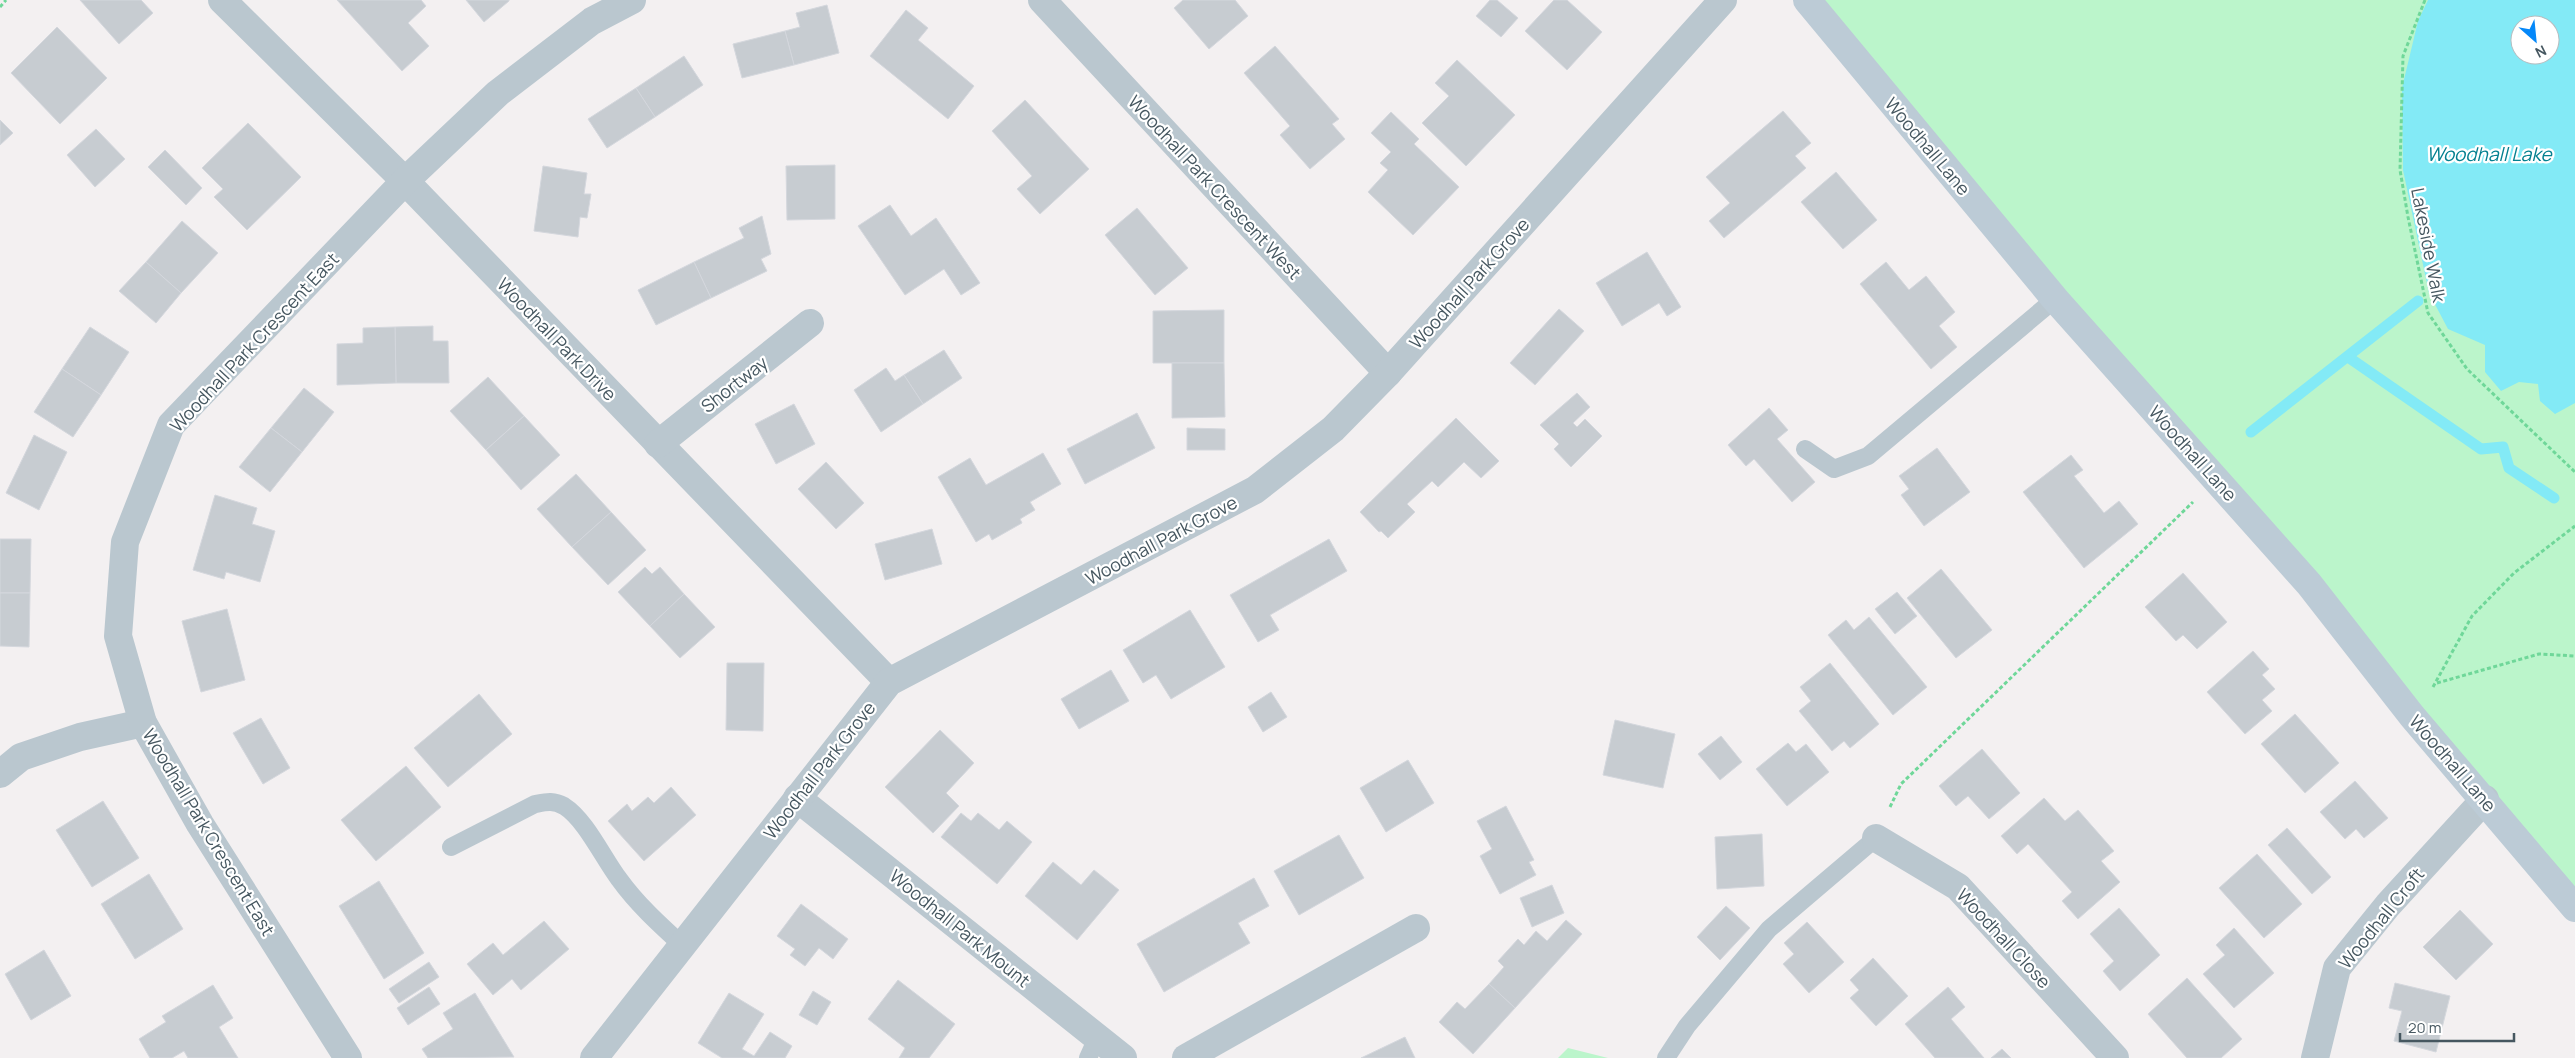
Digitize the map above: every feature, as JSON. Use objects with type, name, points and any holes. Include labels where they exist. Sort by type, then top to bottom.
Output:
[{"type":"street","name":"Woodhall Park Drive","points":[[222,0],[405,182],[889,682]]},
{"type":"street","points":[[405,182],[498,93],[592,21],[632,0]]},
{"type":"street","name":"Woodhall Park Crescent West","points":[[1042,0],[1388,373]]},
{"type":"street","name":"Woodhall Park Grove","points":[[594,1058],[889,682],[1256,490],[1333,429],[1388,373],[1723,0]]},
{"type":"street","name":"Woodhall Lane","points":[[1807,0],[2055,299],[2309,584],[2412,716],[2485,799],[2575,908]]},
{"type":"street","name":"Woodhall Park Crescent East","points":[[348,1058],[200,824],[144,723],[118,636],[125,542],[171,425],[405,182]]},
{"type":"street","name":"Shortway","points":[[658,444],[810,323]]},
{"type":"street","points":[[0,774],[21,757],[80,737],[144,723]]},
{"type":"street","name":"Woodhall Park Mount","points":[[797,798],[1093,1048],[1123,1058]]},
{"type":"street","name":"Woodhall Croft","points":[[2315,1058],[2337,968],[2388,905],[2485,799]]},
{"type":"street","name":"Woodhall Close","points":[[1876,838],[1958,887],[2115,1058]]},
{"type":"street","points":[[1186,1058],[1416,928]]},
{"type":"lane","points":[[1805,449],[1834,469],[1868,456],[2055,299]]},
{"type":"lane","points":[[451,847],[535,804],[550,801],[564,806],[578,818],[619,880],[644,910],[682,945]]},
{"type":"lane","points":[[1666,1058],[1687,1026],[1769,928],[1876,838]]},
{"type":"path","points":[[0,6],[6,0]]},
{"type":"path","name":"Lakeside Walk","points":[[2424,0],[2402,56],[2400,170],[2428,313],[2467,369],[2575,472]]},
{"type":"path","points":[[1876,838],[1901,784],[2216,479]]},
{"type":"path","points":[[2412,716],[2436,683],[2472,616],[2514,573],[2575,526]]},
{"type":"path","points":[[2436,683],[2539,654],[2575,656]]},
{"type":"green space","points":[[1807,0],[2575,0],[2575,908]]},
{"type":"green space","points":[[1568,1048],[1608,1058],[1558,1058]]},
{"type":"water","name":"Woodhall Lake","points":[[2428,0],[2575,0],[2575,403],[2555,414],[2540,401],[2538,384],[2519,382],[2501,391],[2485,372],[2485,345],[2448,329],[2429,293],[2403,170],[2402,88],[2418,21]]},
{"type":"building","points":[[80,0],[141,0],[153,13],[119,44]]},
{"type":"building","points":[[337,0],[421,0],[426,6],[408,23],[429,46],[402,71]]},
{"type":"building","points":[[466,0],[509,0],[509,1],[484,22]]},
{"type":"building","points":[[1183,0],[1235,0],[1248,16],[1209,49],[1174,8]]},
{"type":"building","points":[[1490,0],[1497,0],[1518,18],[1501,37],[1476,16]]},
{"type":"building","points":[[1554,0],[1567,0],[1602,32],[1567,70],[1525,31]]},
{"type":"building","points":[[827,5],[839,53],[794,65],[785,31],[800,27],[796,13]]},
{"type":"building","points":[[906,10],[928,28],[918,40],[974,86],[948,119],[870,56]]},
{"type":"building","points":[[57,27],[107,78],[60,124],[11,73]]},
{"type":"building","points":[[785,31],[794,65],[742,78],[733,44]]},
{"type":"building","points":[[1275,46],[1339,119],[1332,124],[1345,139],[1310,169],[1280,135],[1290,126],[1244,73]]},
{"type":"building","points":[[684,56],[703,85],[655,117],[636,88]]},
{"type":"building","points":[[1457,60],[1515,115],[1466,166],[1422,123],[1449,96],[1435,83]]},
{"type":"building","points":[[636,88],[655,117],[607,148],[588,119]]},
{"type":"building","points":[[1025,100],[1089,169],[1040,214],[1017,189],[1032,176],[992,131]]},
{"type":"building","points":[[1783,111],[1811,143],[1795,156],[1806,168],[1724,238],[1709,221],[1730,203],[1706,177]]},
{"type":"building","points":[[1391,112],[1419,139],[1414,144],[1459,187],[1413,235],[1368,192],[1388,170],[1380,163],[1391,152],[1371,133]]},
{"type":"building","points":[[0,120],[13,133],[0,145]]},
{"type":"building","points":[[248,123],[301,177],[247,230],[214,197],[223,189],[202,168]]},
{"type":"building","points":[[96,129],[125,159],[95,187],[67,155]]},
{"type":"building","points":[[165,150],[202,188],[186,205],[148,167]]},
{"type":"building","points":[[835,165],[835,219],[787,220],[786,166]]},
{"type":"building","points":[[543,166],[587,173],[584,194],[591,194],[587,218],[580,217],[578,237],[534,231]]},
{"type":"building","points":[[1836,172],[1877,220],[1843,249],[1801,202]]},
{"type":"building","points":[[890,205],[911,236],[936,218],[980,283],[961,295],[944,269],[905,295],[858,226]]},
{"type":"building","points":[[1137,208],[1188,268],[1155,295],[1105,235]]},
{"type":"building","points":[[762,216],[771,254],[761,259],[767,271],[711,298],[694,262],[744,238],[739,228]]},
{"type":"building","points":[[182,221],[218,253],[181,293],[146,262]]},
{"type":"building","points":[[1647,252],[1681,307],[1667,316],[1659,303],[1622,326],[1596,283]]},
{"type":"building","points":[[146,262],[181,293],[156,323],[119,291]]},
{"type":"building","points":[[694,262],[711,298],[656,325],[638,290]]},
{"type":"building","points":[[1886,262],[1909,290],[1926,276],[1955,312],[1939,326],[1957,347],[1931,369],[1860,284]]},
{"type":"building","points":[[1559,309],[1584,331],[1535,385],[1510,363]]},
{"type":"building","points":[[1224,310],[1224,363],[1153,363],[1153,311]]},
{"type":"building","points":[[433,326],[433,341],[448,341],[449,383],[396,383],[395,327]]},
{"type":"building","points":[[90,327],[129,352],[101,395],[62,369]]},
{"type":"building","points":[[395,327],[396,383],[337,385],[337,344],[363,343],[363,328]]},
{"type":"building","points":[[944,350],[962,378],[923,404],[904,375]]},
{"type":"building","points":[[1172,363],[1224,363],[1225,417],[1172,418]]},
{"type":"building","points":[[886,368],[895,381],[904,375],[923,404],[881,432],[854,390]]},
{"type":"building","points":[[62,369],[101,395],[73,437],[34,412]]},
{"type":"building","points":[[488,377],[524,416],[486,450],[450,411]]},
{"type":"building","points":[[304,388],[334,412],[302,452],[271,428]]},
{"type":"building","points":[[1577,393],[1590,407],[1573,423],[1577,427],[1585,419],[1602,436],[1571,467],[1554,449],[1559,444],[1540,425]]},
{"type":"building","points":[[794,404],[815,444],[776,464],[755,424]]},
{"type":"building","points":[[1769,408],[1788,430],[1777,439],[1815,482],[1792,502],[1754,459],[1746,466],[1728,445]]},
{"type":"building","points":[[1137,413],[1155,448],[1085,484],[1067,449]]},
{"type":"building","points":[[524,416],[560,455],[521,490],[486,450]]},
{"type":"building","points":[[1456,418],[1499,461],[1481,478],[1464,462],[1438,487],[1432,481],[1407,504],[1415,512],[1388,538],[1381,531],[1379,532],[1360,512]]},
{"type":"building","points":[[271,428],[302,452],[270,492],[239,467]]},
{"type":"building","points":[[1187,428],[1225,429],[1225,450],[1187,450]]},
{"type":"building","points":[[34,435],[67,452],[39,510],[6,493]]},
{"type":"building","points":[[1937,448],[1970,492],[1924,526],[1901,495],[1909,489],[1899,476]]},
{"type":"building","points":[[1043,453],[1061,484],[1030,502],[1035,510],[1020,519],[1022,523],[992,540],[989,534],[976,542],[938,477],[970,458],[986,485]]},
{"type":"building","points":[[2071,455],[2083,470],[2074,476],[2104,513],[2119,501],[2138,524],[2084,568],[2023,492]]},
{"type":"building","points":[[826,462],[864,503],[836,529],[798,489]]},
{"type":"building","points":[[576,474],[611,512],[572,547],[537,509]]},
{"type":"building","points":[[215,495],[257,508],[252,524],[275,531],[260,582],[226,572],[224,579],[193,570]]},
{"type":"building","points":[[611,512],[646,550],[608,585],[572,547]]},
{"type":"building","points":[[932,529],[942,564],[885,580],[875,544]]},
{"type":"building","points":[[0,539],[31,539],[30,593],[0,593]]},
{"type":"building","points":[[1329,539],[1347,571],[1270,615],[1279,630],[1258,642],[1230,595]]},
{"type":"building","points":[[645,567],[652,574],[660,567],[684,594],[650,626],[618,592]]},
{"type":"building","points":[[1941,569],[1992,630],[1956,658],[1907,598]]},
{"type":"building","points":[[2183,573],[2227,622],[2197,649],[2183,635],[2176,641],[2145,607]]},
{"type":"building","points":[[1897,592],[1917,616],[1895,634],[1875,609]]},
{"type":"building","points":[[0,593],[30,593],[29,647],[0,646]]},
{"type":"building","points":[[684,594],[715,627],[680,658],[650,626]]},
{"type":"building","points":[[227,609],[245,680],[201,692],[182,621]]},
{"type":"building","points":[[1190,610],[1225,667],[1171,699],[1156,675],[1143,683],[1123,650]]},
{"type":"building","points":[[1869,617],[1927,687],[1893,715],[1828,635],[1846,620],[1854,630]]},
{"type":"building","points":[[2253,651],[2269,669],[2262,675],[2275,689],[2262,700],[2272,711],[2245,734],[2207,692]]},
{"type":"building","points":[[727,663],[764,663],[763,731],[726,730]]},
{"type":"building","points":[[1830,663],[1879,724],[1850,748],[1844,741],[1832,751],[1799,711],[1811,701],[1800,687]]},
{"type":"building","points":[[1111,670],[1129,701],[1079,729],[1061,699]]},
{"type":"building","points":[[1271,692],[1287,717],[1263,732],[1248,707]]},
{"type":"building","points":[[479,694],[512,734],[448,787],[414,748]]},
{"type":"building","points":[[2295,714],[2339,763],[2305,793],[2261,744]]},
{"type":"building","points":[[261,718],[290,768],[263,784],[233,733]]},
{"type":"building","points":[[1615,720],[1675,734],[1663,788],[1603,775]]},
{"type":"building","points":[[940,730],[974,763],[946,793],[959,806],[933,833],[885,787]]},
{"type":"building","points":[[1721,736],[1742,762],[1720,780],[1698,754]]},
{"type":"building","points":[[1788,743],[1796,752],[1806,744],[1829,772],[1787,806],[1756,769]]},
{"type":"building","points":[[1982,749],[2020,793],[1989,819],[1968,796],[1956,806],[1939,786]]},
{"type":"building","points":[[1408,760],[1434,803],[1386,832],[1360,788]]},
{"type":"building","points":[[406,766],[441,807],[376,861],[341,820]]},
{"type":"building","points":[[2355,781],[2388,818],[2364,838],[2356,829],[2345,839],[2320,812]]},
{"type":"building","points":[[671,787],[696,815],[644,861],[608,821],[627,804],[632,811],[648,797],[654,803]]},
{"type":"building","points":[[2044,798],[2065,821],[2078,810],[2114,851],[2101,861],[2120,882],[2078,919],[2062,901],[2072,892],[2028,844],[2017,854],[2001,836]]},
{"type":"building","points":[[103,801],[139,858],[92,887],[56,830]]},
{"type":"building","points":[[1506,806],[1534,860],[1529,862],[1536,875],[1500,894],[1480,856],[1492,849],[1477,821]]},
{"type":"building","points":[[961,813],[971,821],[978,813],[999,830],[1007,821],[1032,842],[997,884],[941,837]]},
{"type":"building","points":[[2287,828],[2331,877],[2312,894],[2268,845]]},
{"type":"building","points":[[1762,834],[1764,886],[1717,889],[1715,837]]},
{"type":"building","points":[[1339,835],[1364,878],[1299,915],[1274,871]]},
{"type":"building","points":[[2257,854],[2302,904],[2264,938],[2219,888]]},
{"type":"building","points":[[1053,862],[1081,885],[1094,870],[1119,890],[1077,940],[1025,896]]},
{"type":"building","points":[[149,874],[183,929],[135,959],[101,904]]},
{"type":"building","points":[[1254,878],[1269,906],[1238,923],[1250,943],[1164,992],[1137,944]]},
{"type":"building","points":[[379,881],[424,953],[384,979],[339,906]]},
{"type":"building","points":[[1552,885],[1564,913],[1532,927],[1520,898]]},
{"type":"building","points":[[801,904],[848,939],[833,959],[819,948],[805,966],[790,955],[795,949],[777,936]]},
{"type":"building","points":[[1726,906],[1750,928],[1720,960],[1697,937]]},
{"type":"building","points":[[2119,908],[2160,955],[2120,991],[2103,971],[2114,961],[2090,934]]},
{"type":"building","points":[[2460,910],[2493,944],[2456,980],[2423,947]]},
{"type":"building","points":[[1566,920],[1582,934],[1515,1008],[1489,984],[1504,967],[1498,961],[1518,939],[1524,945],[1536,931],[1547,941]]},
{"type":"building","points":[[544,921],[569,949],[521,990],[512,979],[493,995],[467,964],[493,943],[503,955]]},
{"type":"building","points":[[1807,922],[1844,962],[1809,993],[1783,964],[1794,954],[1784,943]]},
{"type":"building","points":[[2234,928],[2274,973],[2234,1008],[2203,974],[2225,955],[2216,945]]},
{"type":"building","points":[[44,950],[71,996],[31,1020],[5,974]]},
{"type":"building","points":[[1873,958],[1908,996],[1876,1026],[1850,998],[1859,990],[1850,980]]},
{"type":"building","points":[[429,962],[439,977],[399,1003],[389,989]]},
{"type":"building","points":[[2187,978],[2242,1039],[2221,1058],[2187,1058],[2148,1014]]},
{"type":"building","points":[[898,980],[955,1024],[929,1058],[899,1058],[905,1048],[868,1019]]},
{"type":"building","points":[[2395,983],[2450,996],[2436,1052],[2394,1041],[2402,1011],[2389,1008]]},
{"type":"building","points":[[1489,984],[1515,1008],[1473,1054],[1439,1022],[1457,1002],[1465,1009]]},
{"type":"building","points":[[213,985],[233,1018],[219,1027],[238,1058],[188,1058],[184,1051],[172,1058],[150,1058],[139,1039],[166,1022],[162,1016]]},
{"type":"building","points":[[429,987],[440,1004],[408,1025],[397,1008]]},
{"type":"building","points":[[1948,987],[1965,1007],[1951,1019],[1984,1058],[1935,1058],[1905,1024]]},
{"type":"building","points":[[813,991],[831,1002],[817,1025],[799,1015]]},
{"type":"building","points":[[475,993],[514,1057],[428,1058],[422,1049],[453,1029],[443,1013]]},
{"type":"building","points":[[729,993],[764,1014],[742,1049],[754,1056],[770,1032],[792,1046],[785,1058],[722,1058],[698,1043]]},
{"type":"building","points":[[1405,1037],[1415,1058],[1361,1058]]},
{"type":"building","points":[[2002,1049],[2011,1058],[1991,1058]]},
{"type":"waterway","points":[[2251,432],[2418,301]]},
{"type":"waterway","points":[[2348,357],[2481,449],[2503,447],[2509,468],[2554,498]]}]
